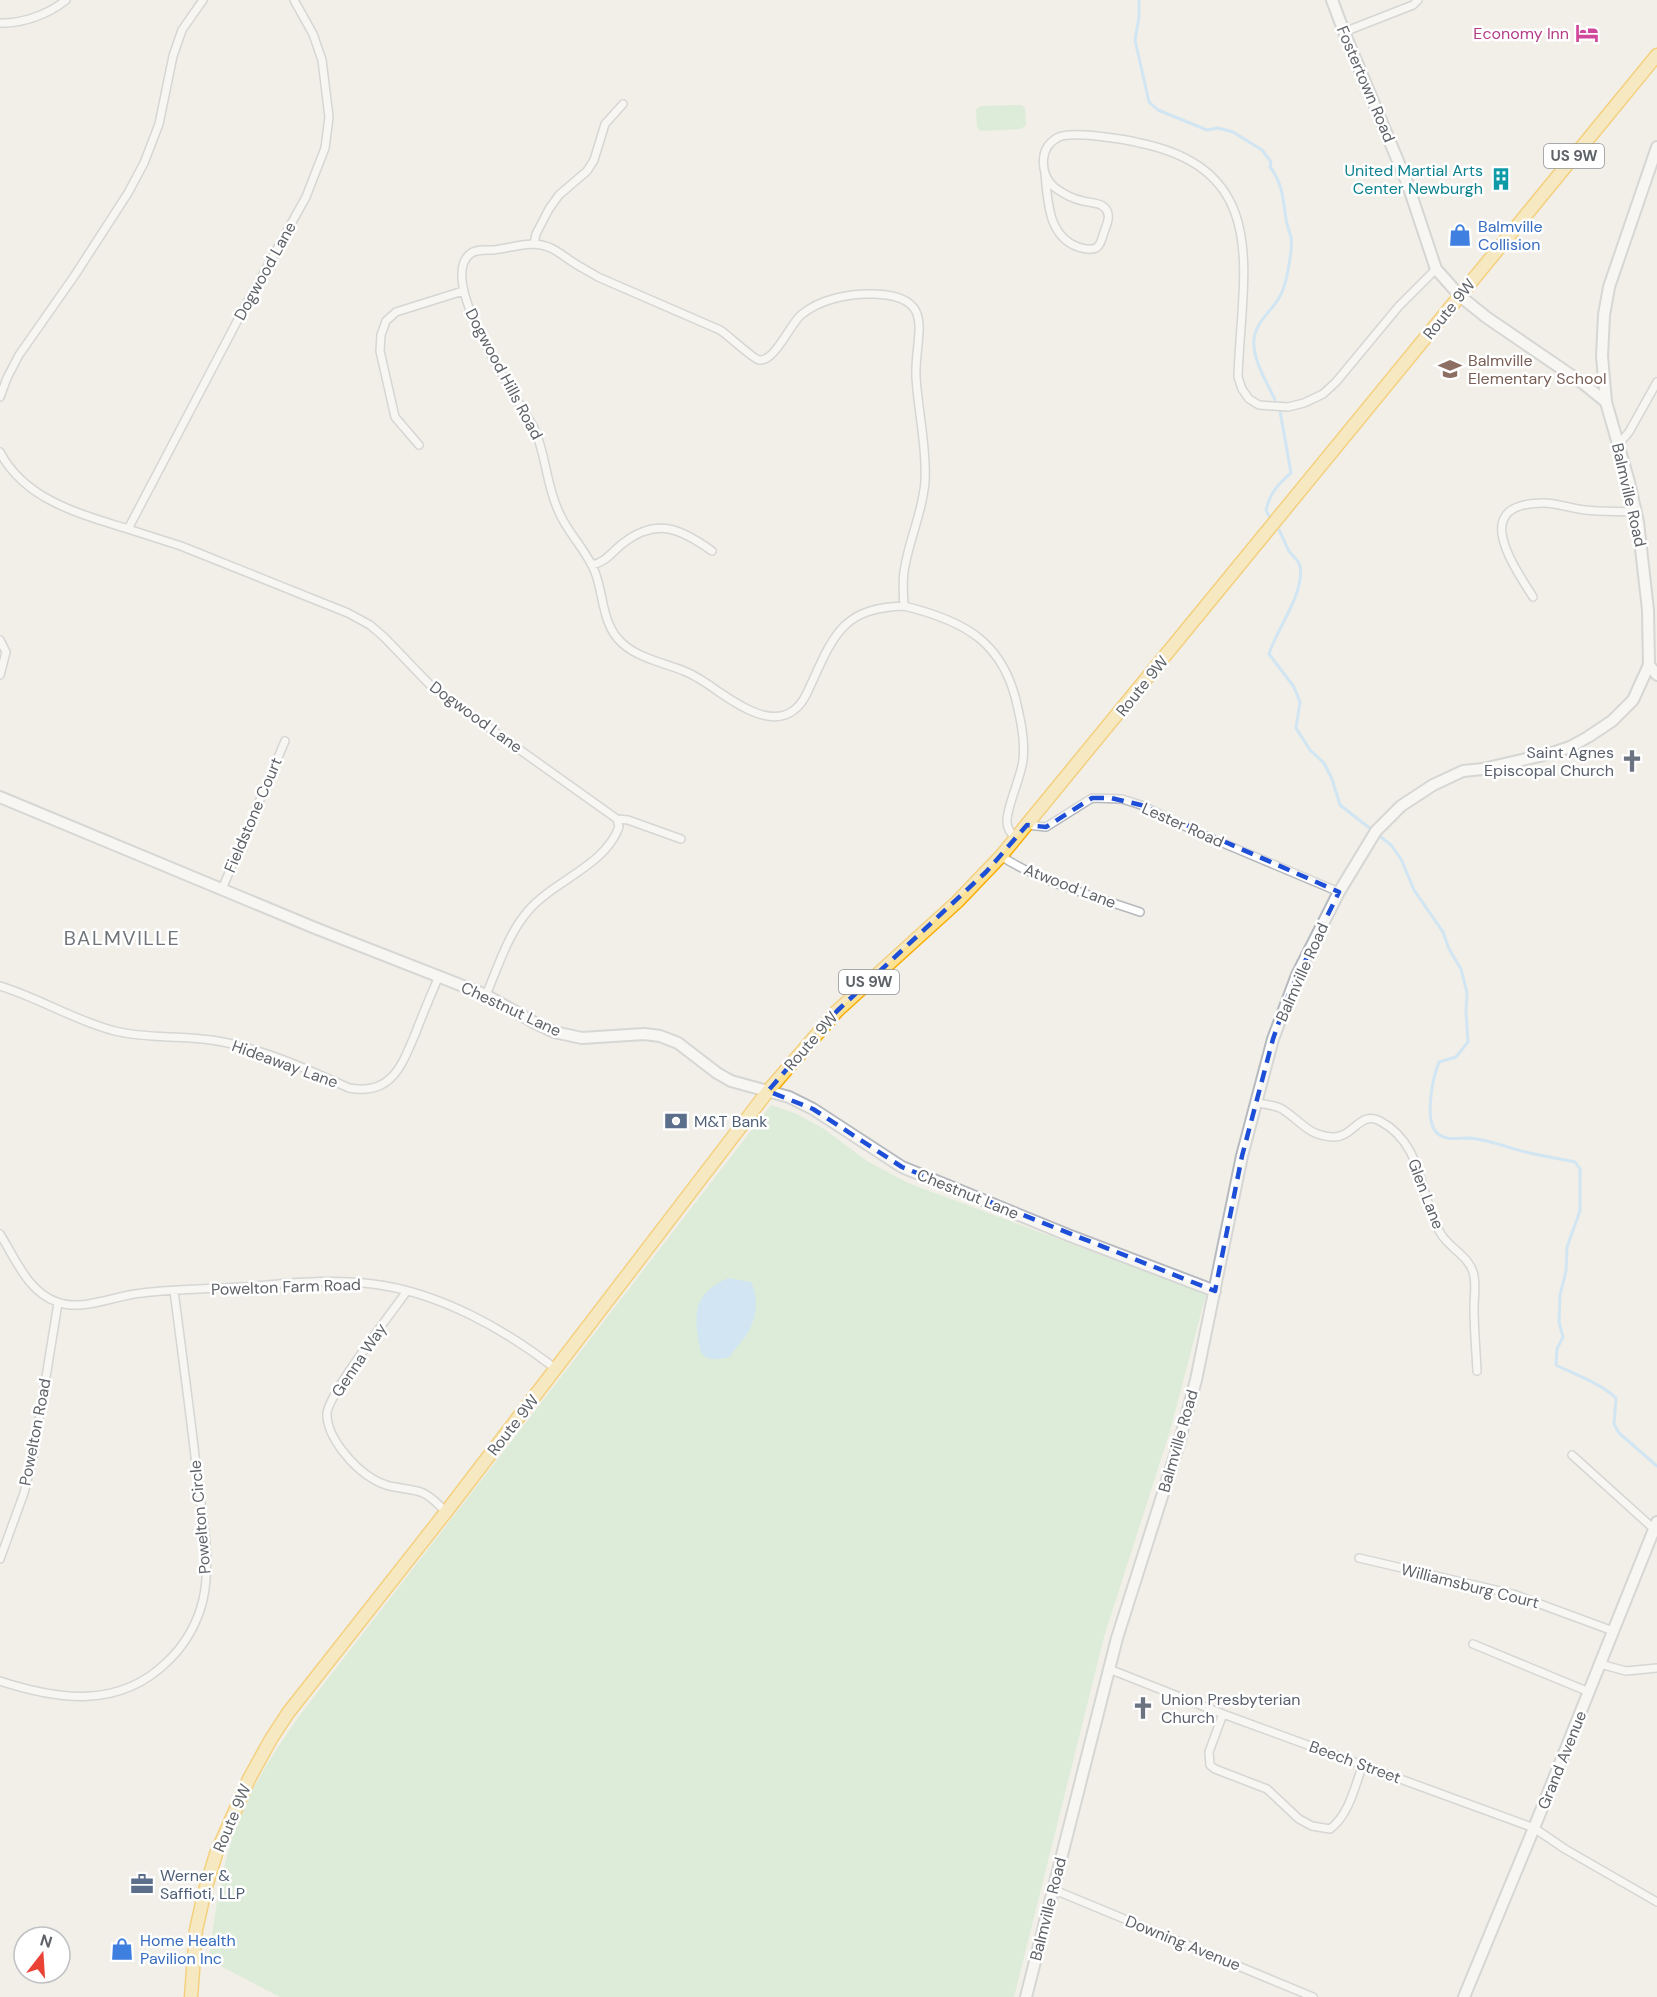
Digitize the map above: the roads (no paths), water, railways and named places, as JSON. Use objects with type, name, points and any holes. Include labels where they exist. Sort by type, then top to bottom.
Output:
[{"type":"highway","name":"Route 9W","points":[[191,1997],[199,1917],[208,1878],[228,1824],[271,1739],[334,1653],[556,1370],[768,1091],[837,1011],[957,902],[1001,856],[1657,55]]},
{"type":"street","points":[[0,23],[36,16],[66,0]]},
{"type":"street","points":[[0,397],[19,355],[81,266],[128,193],[144,163],[159,124],[173,56],[182,30],[203,0]]},
{"type":"street","name":"Dogwood Lane","points":[[128,529],[237,321],[306,197],[325,148],[329,117],[322,60],[313,34],[294,0]]},
{"type":"street","name":"Fostertown Road","points":[[1332,0],[1408,184],[1436,269],[1460,296],[1486,317],[1584,384],[1605,402]]},
{"type":"street","points":[[1344,32],[1413,5],[1418,0]]},
{"type":"street","points":[[534,244],[536,234],[549,209],[559,195],[587,171],[594,160],[605,124],[623,104]]},
{"type":"street","points":[[1045,174],[1054,187],[1066,195],[1082,201],[1097,203],[1106,209],[1109,217],[1100,245],[1095,249],[1083,249],[1069,244],[1055,227],[1048,204],[1042,164],[1044,154],[1051,143],[1059,137],[1069,135],[1125,140],[1157,146],[1192,160],[1210,173],[1232,206],[1242,234],[1244,283],[1238,378],[1242,390],[1249,399],[1259,405],[1288,407],[1304,403],[1323,394],[1336,382],[1398,306],[1436,269]]},
{"type":"street","name":"Balmville Road","points":[[1026,1997],[1109,1669],[1129,1597],[1179,1443],[1215,1291],[1242,1156],[1273,1039],[1288,996],[1339,892],[1374,834],[1387,818],[1413,796],[1454,774],[1552,753],[1570,747],[1588,737],[1612,721],[1633,700],[1649,665],[1644,562],[1636,512],[1605,402],[1602,356],[1609,287],[1657,147]]},
{"type":"street","name":"Dogwood Hills Road","points":[[904,606],[905,565],[919,518],[925,483],[925,458],[916,372],[920,322],[909,303],[885,294],[869,293],[848,295],[822,303],[801,315],[770,357],[760,360],[754,358],[736,341],[714,327],[590,272],[555,248],[534,244],[477,251],[470,254],[462,272],[463,291],[469,312],[541,442],[552,495],[562,521],[587,554],[610,627],[627,647],[642,656],[693,675],[748,709],[772,716],[793,712],[801,704],[826,651],[842,627],[854,617],[885,607],[904,606],[936,615],[966,629],[997,655],[1006,671],[1017,703],[1023,739],[1023,758],[1019,781],[1006,823],[1015,838]]},
{"type":"street","points":[[419,445],[395,417],[380,351],[381,335],[386,321],[396,312],[463,291]]},
{"type":"street","points":[[1618,445],[1629,432],[1657,382]]},
{"type":"street","name":"Dogwood Lane","points":[[0,452],[7,465],[37,494],[59,505],[181,546],[348,613],[370,625],[433,688],[617,819]]},
{"type":"street","points":[[1533,597],[1512,565],[1501,538],[1500,525],[1506,515],[1517,507],[1545,503],[1585,510],[1636,512]]},
{"type":"street","points":[[592,565],[609,557],[620,545],[648,528],[686,533],[712,551]]},
{"type":"street","points":[[0,640],[6,652],[0,675]]},
{"type":"street","points":[[1649,665],[1657,675]]},
{"type":"street","name":"Fieldstone Court","points":[[222,889],[285,741]]},
{"type":"street","name":"Chestnut Lane","points":[[0,797],[486,995],[535,1023],[567,1036],[582,1038],[644,1034],[660,1036],[678,1043],[731,1081],[789,1097],[813,1109],[902,1167],[1068,1235],[1215,1291]]},
{"type":"street","name":"Lester Road","points":[[1027,825],[1046,827],[1092,798],[1122,799],[1141,805],[1199,833],[1339,892]]},
{"type":"street","points":[[486,995],[515,929],[528,911],[608,847],[619,827],[617,819],[628,820],[681,839]]},
{"type":"street","name":"Atwood Lane","points":[[1001,856],[1040,876],[1140,912]]},
{"type":"street","name":"Hideaway Lane","points":[[0,986],[30,996],[88,1023],[138,1035],[225,1042],[276,1057],[349,1088],[362,1090],[382,1085],[396,1074],[406,1056],[439,976]]},
{"type":"street","name":"Glen Lane","points":[[1256,1103],[1284,1110],[1301,1126],[1322,1136],[1343,1137],[1364,1119],[1370,1118],[1385,1124],[1401,1140],[1416,1163],[1440,1233],[1448,1244],[1467,1261],[1475,1277],[1477,1371]]},
{"type":"street","points":[[0,1234],[28,1280],[58,1303]]},
{"type":"street","name":"Powelton Farm Road","points":[[58,1303],[89,1304],[142,1293],[328,1282],[374,1284],[407,1291],[449,1306],[490,1325],[528,1347],[556,1370]]},
{"type":"street","name":"Genna Way","points":[[407,1291],[330,1403],[328,1420],[344,1454],[362,1471],[385,1485],[425,1494],[446,1512]]},
{"type":"street","name":"Powelton Circle","points":[[0,1682],[50,1695],[96,1696],[123,1690],[137,1684],[161,1668],[184,1644],[192,1628],[202,1600],[206,1554],[174,1292]]},
{"type":"street","name":"Powelton Road","points":[[0,1559],[24,1493],[33,1457],[58,1303]]},
{"type":"street","points":[[1572,1455],[1656,1526]]},
{"type":"street","name":"Grand Avenue","points":[[1464,1997],[1656,1526]]},
{"type":"street","name":"Williamsburg Court","points":[[1359,1558],[1513,1594],[1613,1631]]},
{"type":"street","points":[[1473,1644],[1589,1692]]},
{"type":"street","points":[[1600,1664],[1626,1671],[1657,1668]]},
{"type":"street","name":"Beech Street","points":[[1109,1669],[1223,1714],[1534,1828],[1564,1849],[1657,1902]]},
{"type":"street","points":[[1223,1714],[1209,1752],[1210,1765],[1267,1789],[1299,1819],[1312,1826],[1325,1830],[1337,1824],[1354,1790],[1363,1764]]},
{"type":"street","name":"Downing Avenue","points":[[1052,1889],[1313,1997]]},
{"type":"water","points":[[728,1278],[751,1282],[756,1310],[749,1331],[730,1357],[711,1359],[701,1353],[696,1318],[701,1300],[707,1292]]},
{"type":"waterway","points":[[1139,0],[1135,40],[1149,102],[1158,110],[1207,130],[1218,128],[1233,132],[1262,150],[1271,162],[1270,167],[1280,186],[1291,237],[1289,264],[1282,292],[1258,326],[1254,339],[1255,355],[1275,400]]},
{"type":"waterway","points":[[1269,516],[1266,510],[1272,494],[1291,473],[1280,411]]},
{"type":"waterway","points":[[1279,530],[1289,551],[1300,566],[1300,576],[1294,599],[1269,654],[1294,687],[1300,702],[1296,728],[1310,750],[1324,763],[1340,805],[1372,830]]},
{"type":"waterway","points":[[1377,834],[1391,845],[1401,859],[1414,890],[1443,932],[1449,949],[1461,969],[1467,993],[1468,1042],[1456,1057],[1439,1062],[1431,1099],[1433,1128],[1445,1138],[1470,1138],[1486,1141],[1575,1162],[1580,1169],[1580,1211],[1567,1247],[1566,1271],[1560,1295],[1559,1322],[1563,1337],[1557,1349],[1556,1365],[1595,1384],[1616,1398],[1614,1424],[1619,1433],[1657,1466]]},
{"type":"place","name":"Economy Inn","points":[[1587,33]]},
{"type":"place","name":"United Martial Arts Center Newburgh","points":[[1501,179]]},
{"type":"place","name":"Balmville Collision","points":[[1460,235]]},
{"type":"place","name":"Balmville Elementary School","points":[[1450,369]]},
{"type":"place","name":"Saint Agnes Episcopal Church","points":[[1632,761]]},
{"type":"place","name":"M&T Bank","points":[[676,1121]]},
{"type":"place","name":"Union Presbyterian Church","points":[[1143,1708]]},
{"type":"place","name":"Werner & Saffioti, LLP","points":[[142,1884]]},
{"type":"place","name":"Home Health Pavilion Inc","points":[[122,1949]]},
{"type":"district","name":"BALMVILLE","points":[[122,938]]}]
